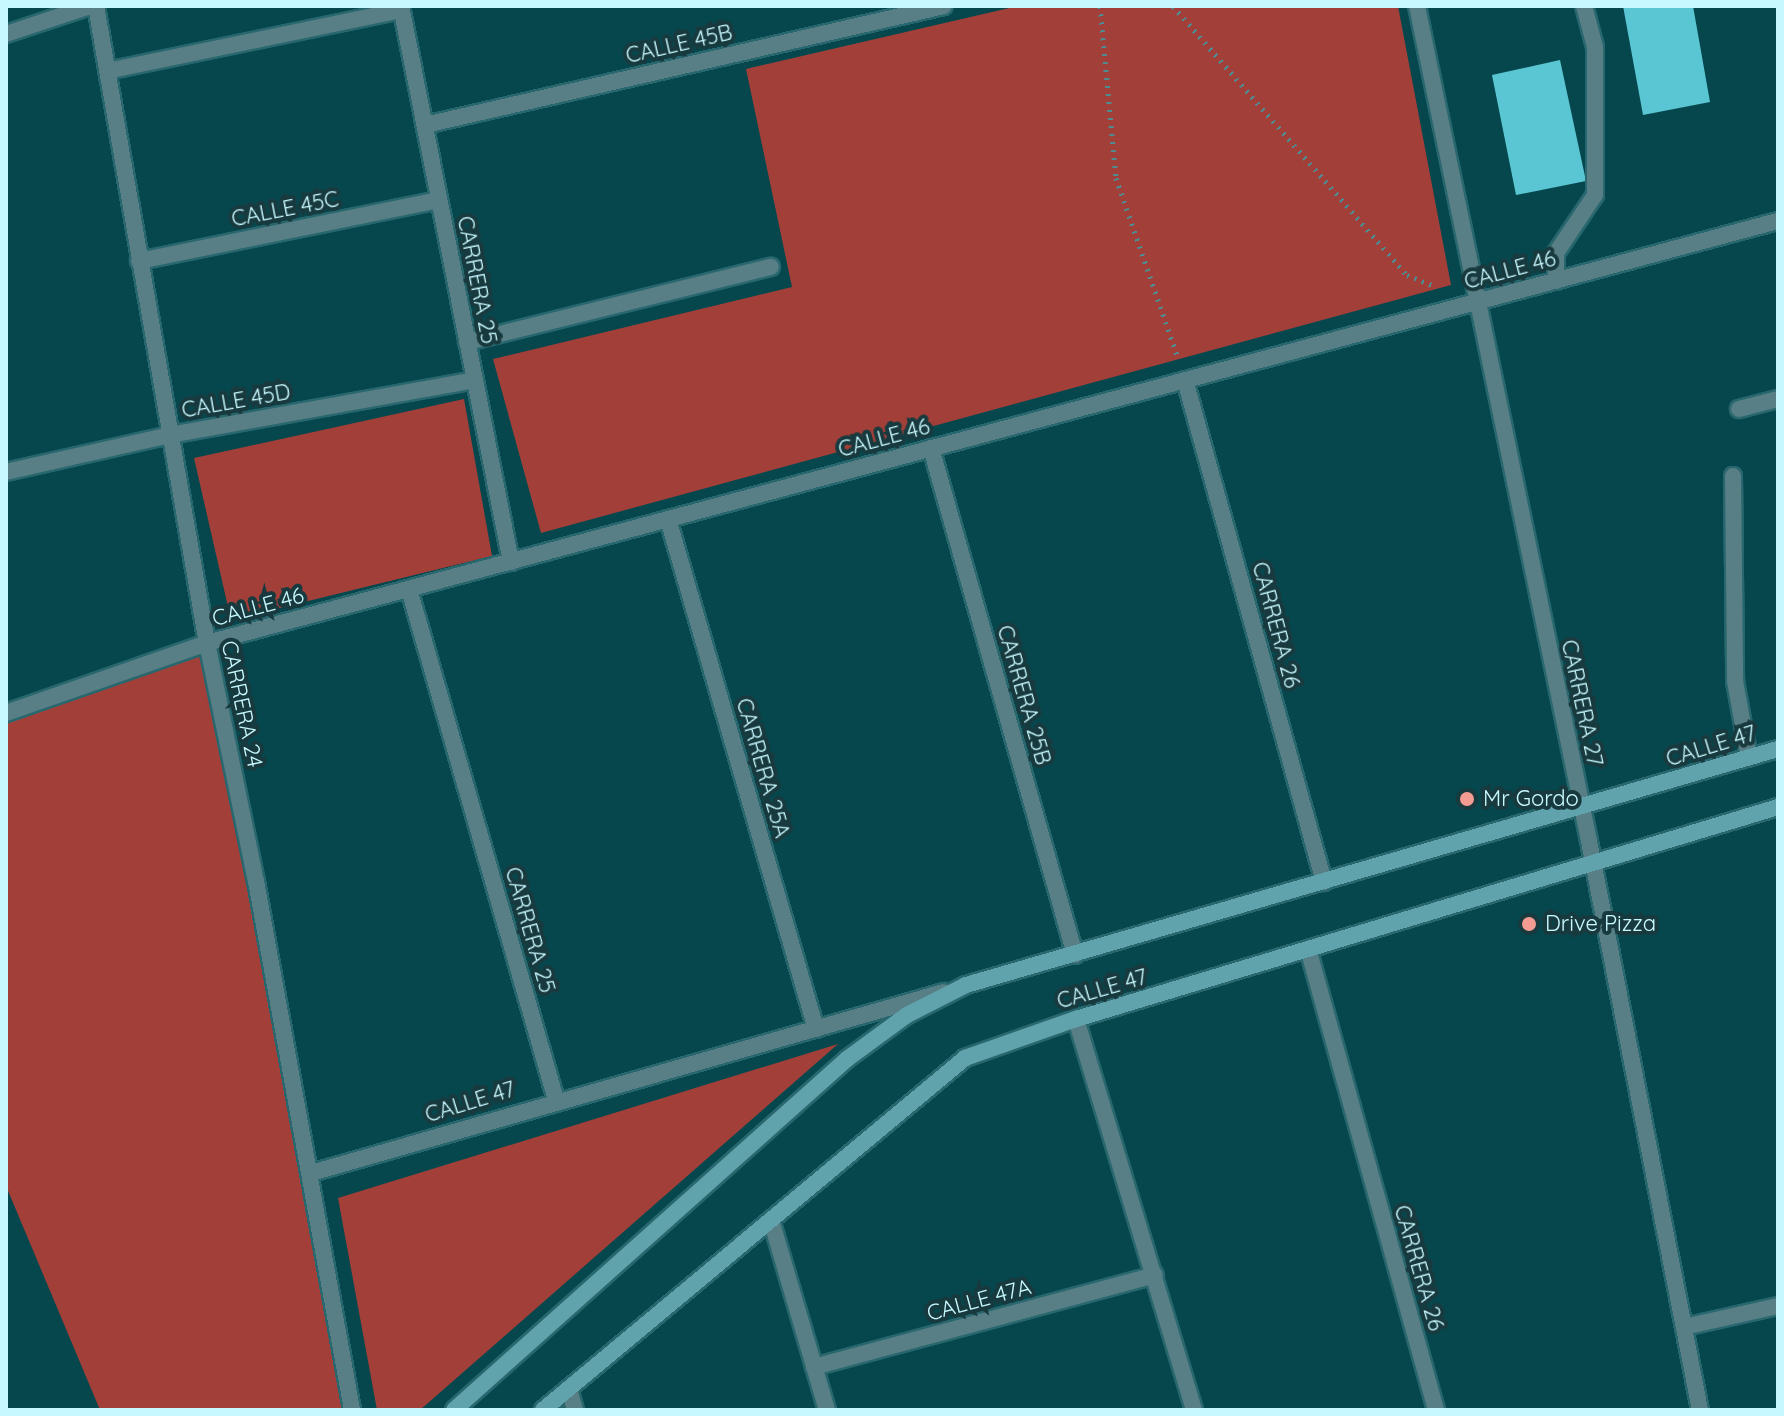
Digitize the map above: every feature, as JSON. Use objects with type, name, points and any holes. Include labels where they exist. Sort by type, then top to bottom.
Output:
[{"type":"main road","name":"CALLE 47","points":[[454,1410],[847,1059],[907,1015],[966,985],[1583,809],[1778,749]]},
{"type":"main road","name":"CALLE 47","points":[[543,1410],[965,1058],[1076,1019],[1309,952],[1778,807]]},
{"type":"street","points":[[6,34],[90,6]]},
{"type":"street","name":"CARRERA 24","points":[[96,6],[207,643],[311,1173],[352,1410]]},
{"type":"street","name":"CALLE 45B","points":[[425,125],[944,6]]},
{"type":"street","name":"CARRERA 27","points":[[1417,6],[1474,302],[1583,809],[1700,1410]]},
{"type":"street","points":[[1556,281],[1556,253],[1595,195],[1595,47],[1584,6]]},
{"type":"street","points":[[107,71],[402,8]]},
{"type":"street","name":"CARRERA 25","points":[[402,8],[511,562]]},
{"type":"street","name":"CALLE 45C","points":[[139,261],[439,200]]},
{"type":"street","name":"CALLE 46","points":[[6,713],[207,643],[1778,221]]},
{"type":"street","points":[[467,342],[771,267]]},
{"type":"street","name":"CALLE 45D","points":[[6,472],[170,435],[475,380]]},
{"type":"street","name":"CARRERA 26","points":[[1185,380],[1324,882]]},
{"type":"street","points":[[1739,409],[1778,399]]},
{"type":"street","name":"CARRERA 25B","points":[[931,448],[1075,955]]},
{"type":"street","points":[[1733,476],[1735,681],[1749,758]]},
{"type":"street","name":"CARRERA 25A","points":[[668,519],[816,1029]]},
{"type":"street","name":"CARRERA 25","points":[[409,589],[556,1100]]},
{"type":"street","name":"CARRERA 26","points":[[1309,952],[1436,1410]]},
{"type":"street","name":"CALLE 47","points":[[311,1173],[556,1100],[966,985]]},
{"type":"street","points":[[1076,1019],[1194,1410]]},
{"type":"street","points":[[771,1220],[827,1410]]},
{"type":"street","name":"CALLE 47A","points":[[814,1367],[1155,1275]]},
{"type":"street","points":[[1684,1327],[1778,1306]]},
{"type":"street","points":[[569,1389],[575,1410]]},
{"type":"path","points":[[1100,6],[1116,178],[1185,380]]},
{"type":"path","points":[[1173,6],[1407,275],[1474,302]]},
{"type":"shaded area","points":[[1018,6],[1398,6],[1451,285],[541,533],[493,359],[792,287],[746,69]]},
{"type":"shaded area","points":[[464,399],[492,556],[231,620],[194,458]]},
{"type":"shaded area","points":[[207,643],[351,1410],[100,1410],[6,1186],[6,713]]},
{"type":"shaded area","points":[[838,1044],[420,1410],[377,1410],[338,1198]]},
{"type":"building","points":[[1623,6],[1693,6],[1710,102],[1643,115]]},
{"type":"building","points":[[1560,60],[1586,181],[1516,195],[1492,75]]},
{"type":"place","name":"Mr Gordo","points":[[1467,799]]},
{"type":"place","name":"Drive Pizza","points":[[1529,924]]}]
